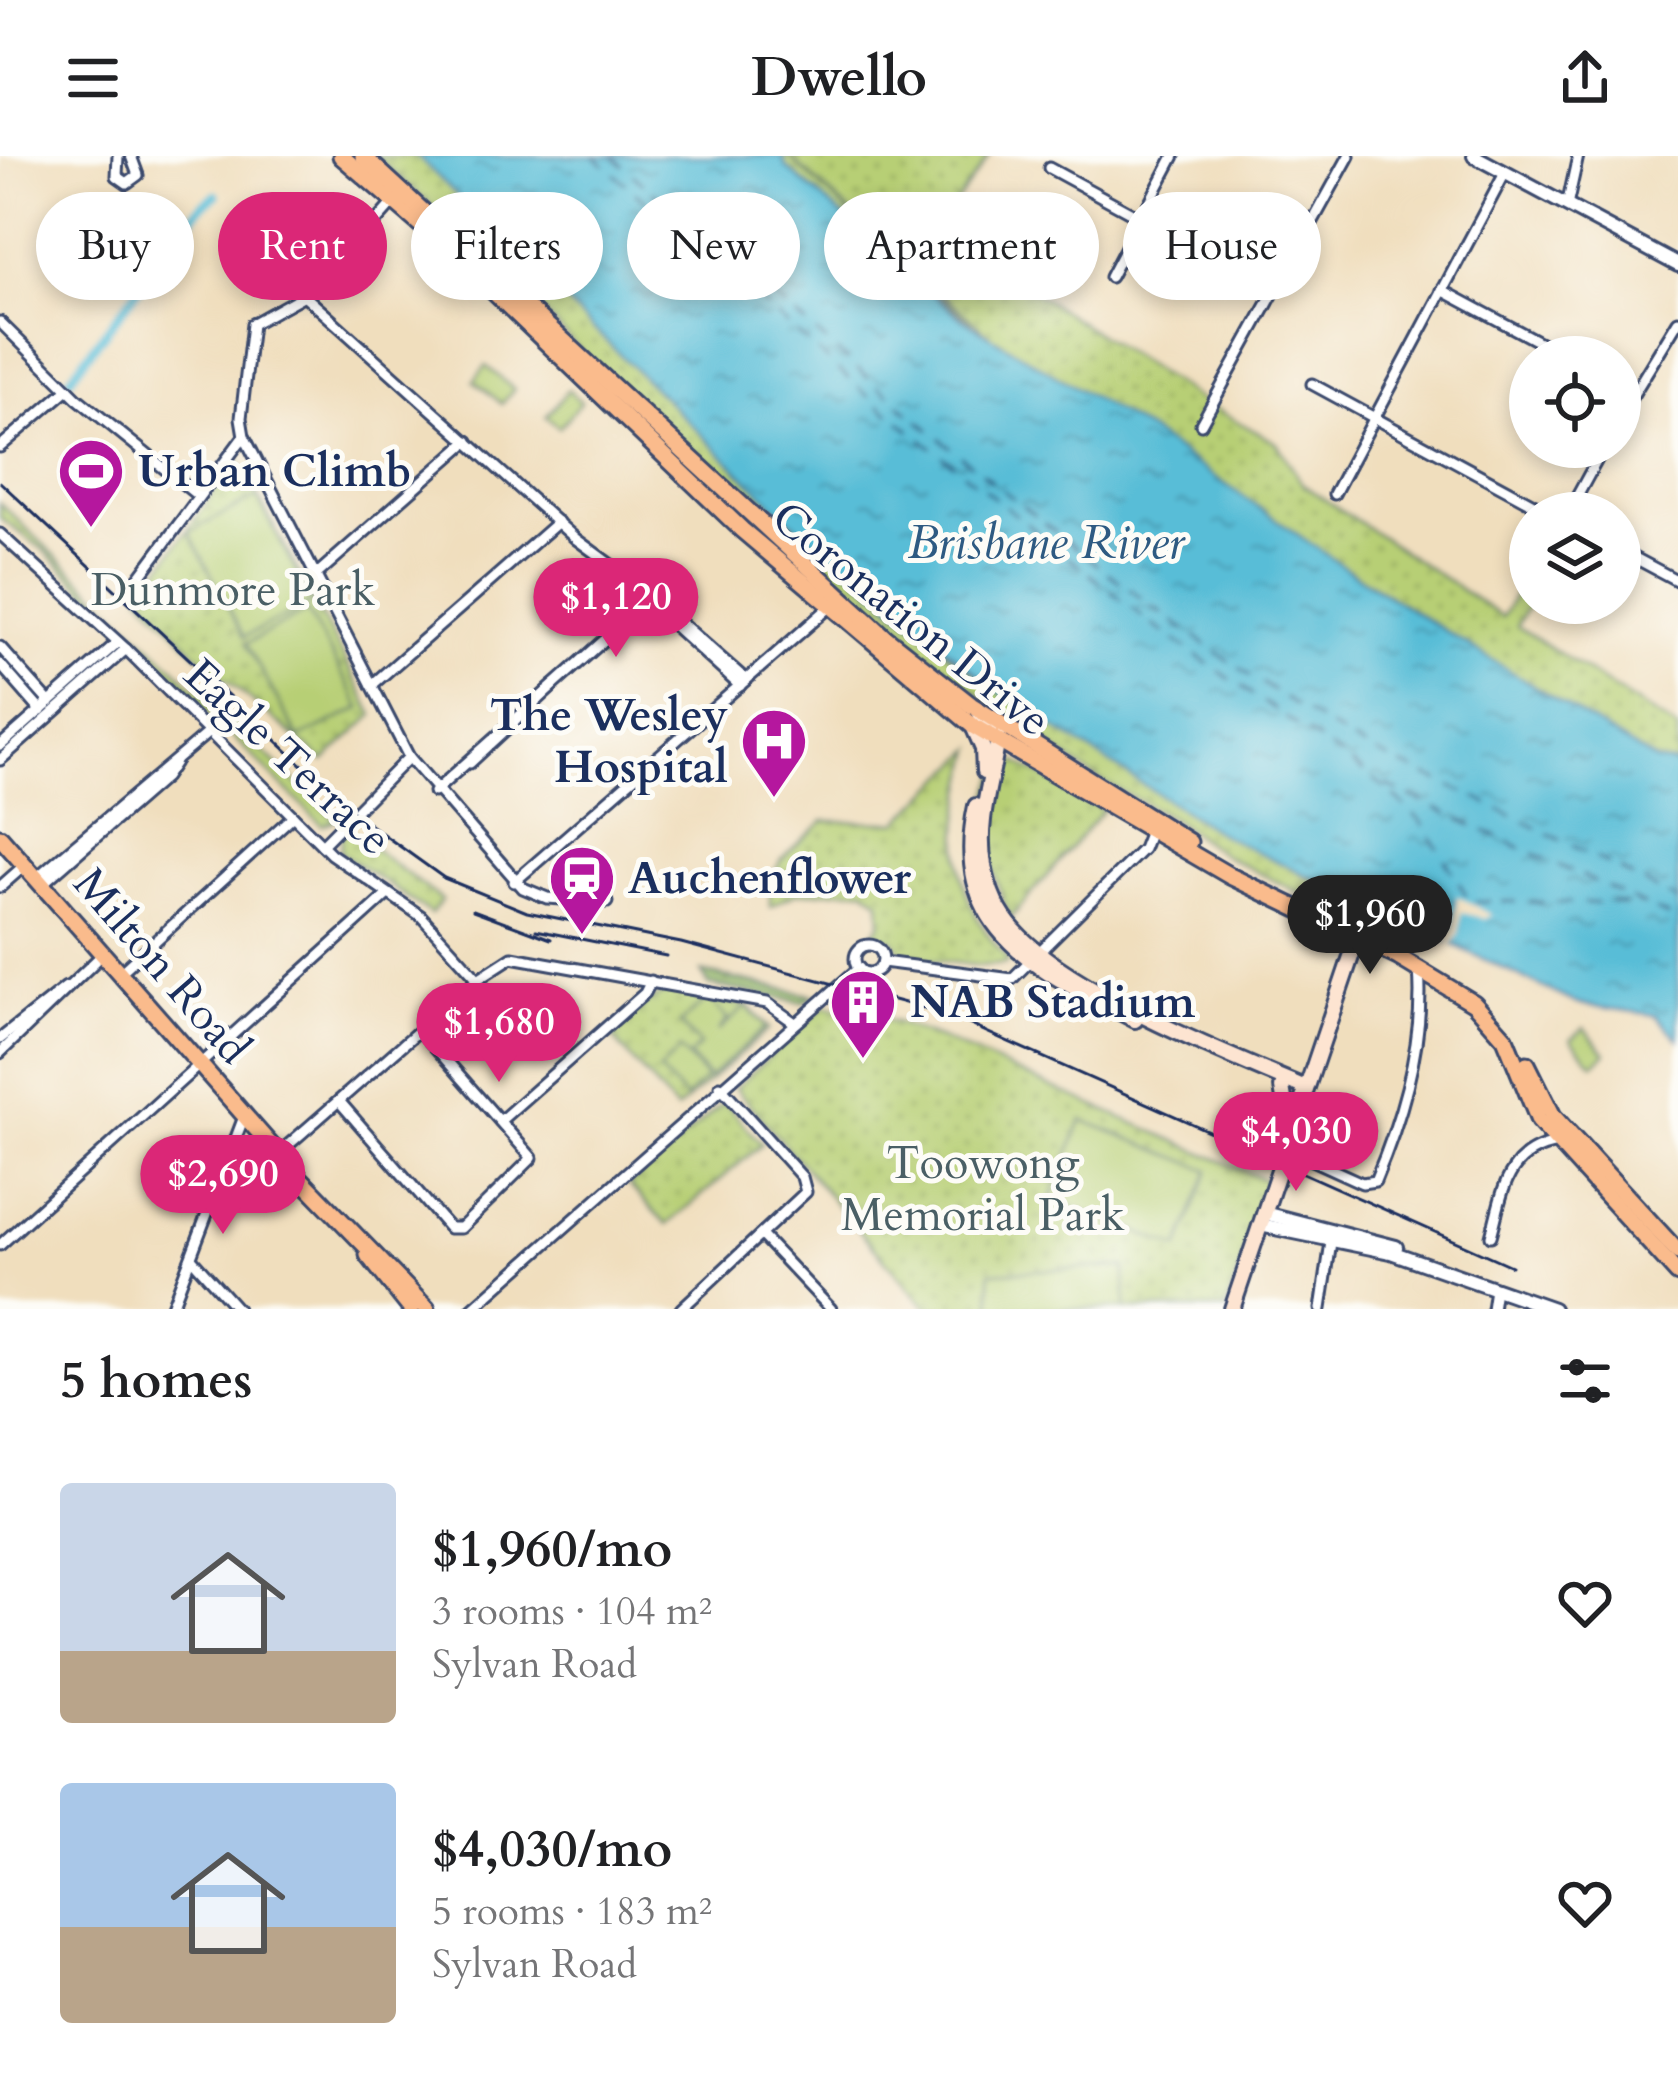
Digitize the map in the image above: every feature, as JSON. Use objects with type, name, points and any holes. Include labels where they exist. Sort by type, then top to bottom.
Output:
[{"type":"main road","name":"Coronation Drive","points":[[341,156],[400,194]]},
{"type":"main road","name":"Coronation Drive","points":[[363,156],[835,602],[973,726],[1150,831],[1457,980],[1498,1013],[1553,1116],[1678,1252]]},
{"type":"main road","name":"Coronation Drive","points":[[835,602],[971,705],[1223,862],[1359,934],[1474,1003],[1497,1028],[1545,1128],[1676,1272]]},
{"type":"main road","points":[[971,705],[996,732],[997,742],[981,829],[988,883],[1007,922],[1035,958]]},
{"type":"main road","points":[[973,726],[985,762],[972,828],[976,883],[999,932],[1150,1028],[1304,1092]]},
{"type":"main road","points":[[992,772],[1022,758]]},
{"type":"main road","name":"Milton Road","points":[[0,837],[278,1154],[366,1251],[427,1309]]},
{"type":"main road","points":[[1232,1309],[1359,934]]},
{"type":"main road","points":[[1277,1081],[1312,1070]]},
{"type":"main road","points":[[1277,1081],[1288,1141]]},
{"type":"main road","name":"Milton Road","points":[[366,1251],[411,1309]]},
{"type":"street","points":[[118,156],[117,176],[127,183],[138,175],[131,156]]},
{"type":"street","points":[[1155,192],[1174,156]]},
{"type":"street","points":[[1201,424],[1349,156]]},
{"type":"street","points":[[1474,156],[1502,166],[1678,266]]},
{"type":"street","points":[[1567,206],[1578,156]]},
{"type":"street","points":[[1334,494],[1502,166]]},
{"type":"street","points":[[1049,168],[1123,208]]},
{"type":"street","points":[[387,209],[400,194]]},
{"type":"street","points":[[1110,277],[1123,252]]},
{"type":"street","points":[[1442,290],[1528,336]]},
{"type":"street","points":[[298,300],[250,327],[241,418],[244,436],[409,757],[434,792],[514,882],[547,898],[607,902]]},
{"type":"street","points":[[309,300],[646,603],[743,683]]},
{"type":"street","points":[[1641,386],[1674,339],[1678,320]]},
{"type":"street","points":[[2,326],[68,389],[197,495]]},
{"type":"street","points":[[1312,384],[1511,492]]},
{"type":"street","points":[[4,441],[68,389]]},
{"type":"street","points":[[134,584],[244,436]]},
{"type":"street","points":[[316,575],[468,441]]},
{"type":"street","points":[[373,685],[558,522]]},
{"type":"street","name":"Eagle Terrace","points":[[0,534],[122,646],[322,845],[429,924],[478,979]]},
{"type":"street","points":[[1641,561],[1678,581]]},
{"type":"street","points":[[623,578],[637,584],[743,683]]},
{"type":"street","points":[[514,882],[835,602]]},
{"type":"street","points":[[434,792],[516,725],[646,603]]},
{"type":"street","points":[[0,746],[122,646]]},
{"type":"street","points":[[0,760],[122,646]]},
{"type":"street","points":[[0,647],[45,707]]},
{"type":"street","points":[[0,664],[45,707]]},
{"type":"street","points":[[0,887],[34,876],[210,731]]},
{"type":"street","points":[[322,845],[409,757]]},
{"type":"street","points":[[120,973],[293,816]]},
{"type":"street","points":[[883,962],[1002,982],[1035,958],[1113,879],[1145,846],[1150,831]]},
{"type":"street","points":[[0,1245],[388,894]]},
{"type":"street","points":[[859,968],[856,956],[864,946],[880,950],[883,962]]},
{"type":"street","points":[[0,1053],[103,954]]},
{"type":"street","points":[[278,1154],[478,979],[512,957],[774,1004],[795,1023]]},
{"type":"street","points":[[859,968],[871,973],[883,962]]},
{"type":"street","points":[[472,1309],[859,968]]},
{"type":"street","points":[[1288,1141],[1362,1184],[1375,1181],[1402,1106],[1419,1006],[1419,969]]},
{"type":"street","points":[[500,1120],[645,993],[651,981]]},
{"type":"street","points":[[1419,1006],[1443,984]]},
{"type":"street","points":[[0,1039],[54,991],[67,987]]},
{"type":"street","points":[[339,1101],[454,1231],[532,1161],[420,1030]]},
{"type":"street","points":[[681,1309],[806,1192],[800,1174],[720,1086]]},
{"type":"street","points":[[171,1309],[245,1114]]},
{"type":"street","points":[[1491,1237],[1502,1180],[1536,1148],[1545,1128]]},
{"type":"street","points":[[235,1146],[265,1136]]},
{"type":"street","points":[[1536,1148],[1558,1143]]},
{"type":"street","points":[[1262,1219],[1331,1237],[1384,1242],[1433,1266],[1553,1309]]},
{"type":"street","points":[[761,1235],[831,1309]]},
{"type":"street","points":[[1321,1309],[1331,1237]]},
{"type":"street","points":[[191,1258],[237,1309]]},
{"type":"street","points":[[1492,1309],[1495,1289]]},
{"type":"green space","points":[[374,156],[417,156],[454,192],[416,192]]},
{"type":"green space","points":[[782,156],[788,156],[827,192],[824,200],[786,167]]},
{"type":"green space","points":[[788,156],[989,156],[964,192],[828,192]]},
{"type":"green space","points":[[531,300],[564,300],[786,517],[960,664],[1224,835],[1382,913],[1374,930],[1223,855],[1173,819],[1091,775],[877,620],[595,365]]},
{"type":"green space","points":[[950,300],[1046,300],[1198,399],[1277,443],[1303,485],[1502,617],[1509,605],[1509,624],[1518,624],[1678,730],[1678,765],[1655,761],[1560,704],[1264,516],[1150,432],[997,342]]},
{"type":"green space","points":[[486,366],[514,389],[502,404],[474,381]]},
{"type":"green space","points":[[568,390],[581,402],[559,428],[546,417]]},
{"type":"green space","name":"Dunmore Park","points":[[238,459],[374,715],[324,761],[207,664],[141,595]]},
{"type":"green space","points":[[257,497],[312,602],[244,637],[189,532]]},
{"type":"green space","points":[[0,503],[336,820],[322,825],[44,550],[0,518]]},
{"type":"green space","points":[[307,611],[361,708],[299,738],[246,644]]},
{"type":"green space","points":[[974,749],[961,808],[960,860],[973,910],[1008,960],[1005,964],[979,966],[903,956],[894,940],[873,934],[881,923],[880,901],[865,889],[796,893],[771,907],[777,868],[824,821],[898,822]]},
{"type":"green space","points":[[1017,762],[1103,810],[1011,918],[992,861],[987,817],[996,778],[1007,764]]},
{"type":"green space","points":[[343,826],[442,900],[431,914],[340,852]]},
{"type":"green space","points":[[701,972],[815,996],[803,1003],[709,985]]},
{"type":"green space","points":[[668,991],[748,1006],[769,1029],[676,1110],[612,1037],[646,1003]]},
{"type":"green space","points":[[708,998],[727,1019],[718,1032],[746,1006],[766,1027],[709,1078],[689,1057],[700,1045],[680,1024]]},
{"type":"green space","name":"Toowong Memorial Park","points":[[825,1006],[895,1022],[943,1040],[1268,1181],[1226,1309],[928,1309],[735,1088]]},
{"type":"green space","points":[[1584,1028],[1606,1053],[1593,1064],[1571,1039]]},
{"type":"green space","points":[[680,1050],[706,1078],[685,1098],[659,1071]]},
{"type":"green space","points":[[724,1102],[762,1144],[667,1225],[629,1185]]},
{"type":"green space","points":[[1082,1120],[1209,1170],[1179,1248],[1051,1199]]},
{"type":"green space","points":[[1125,1267],[1126,1309],[992,1309],[990,1272]]},
{"type":"water","name":"Brisbane River","points":[[417,156],[782,156],[786,167],[824,200],[824,300],[940,300],[964,320],[1150,432],[1366,582],[1655,761],[1678,765],[1678,1039],[1656,1015],[1578,1004],[1224,836],[1003,695],[786,517],[564,300],[603,300],[603,192],[454,192]]},
{"type":"pier","points":[[1457,896],[1492,914],[1485,918],[1461,913],[1459,934],[1448,950],[1448,939],[1437,934],[1441,926],[1453,930]]},
{"type":"waterway","points":[[70,378],[202,205],[216,195]]},
{"type":"ferry route","points":[[594,156],[874,401],[1153,625],[1378,782],[1422,822],[1470,901],[1642,904]]},
{"type":"ferry route","points":[[612,156],[960,455],[1233,664],[1362,746],[1495,807],[1678,901]]},
{"type":"ferry route","points":[[1386,785],[1678,921]]},
{"type":"railway","points":[[0,482],[355,814],[444,878],[527,912],[681,943],[946,1014],[1511,1266]]},
{"type":"railway","points":[[473,910],[551,939]]},
{"type":"railway","points":[[536,930],[666,956]]},
{"type":"place","name":"Urban Climb","points":[[91,530]]},
{"type":"place","name":"The Wesley Hospital","points":[[774,800]]},
{"type":"place","name":"Auchenflower","points":[[582,937]]},
{"type":"place","name":"NAB Stadium","points":[[863,1061]]}]
